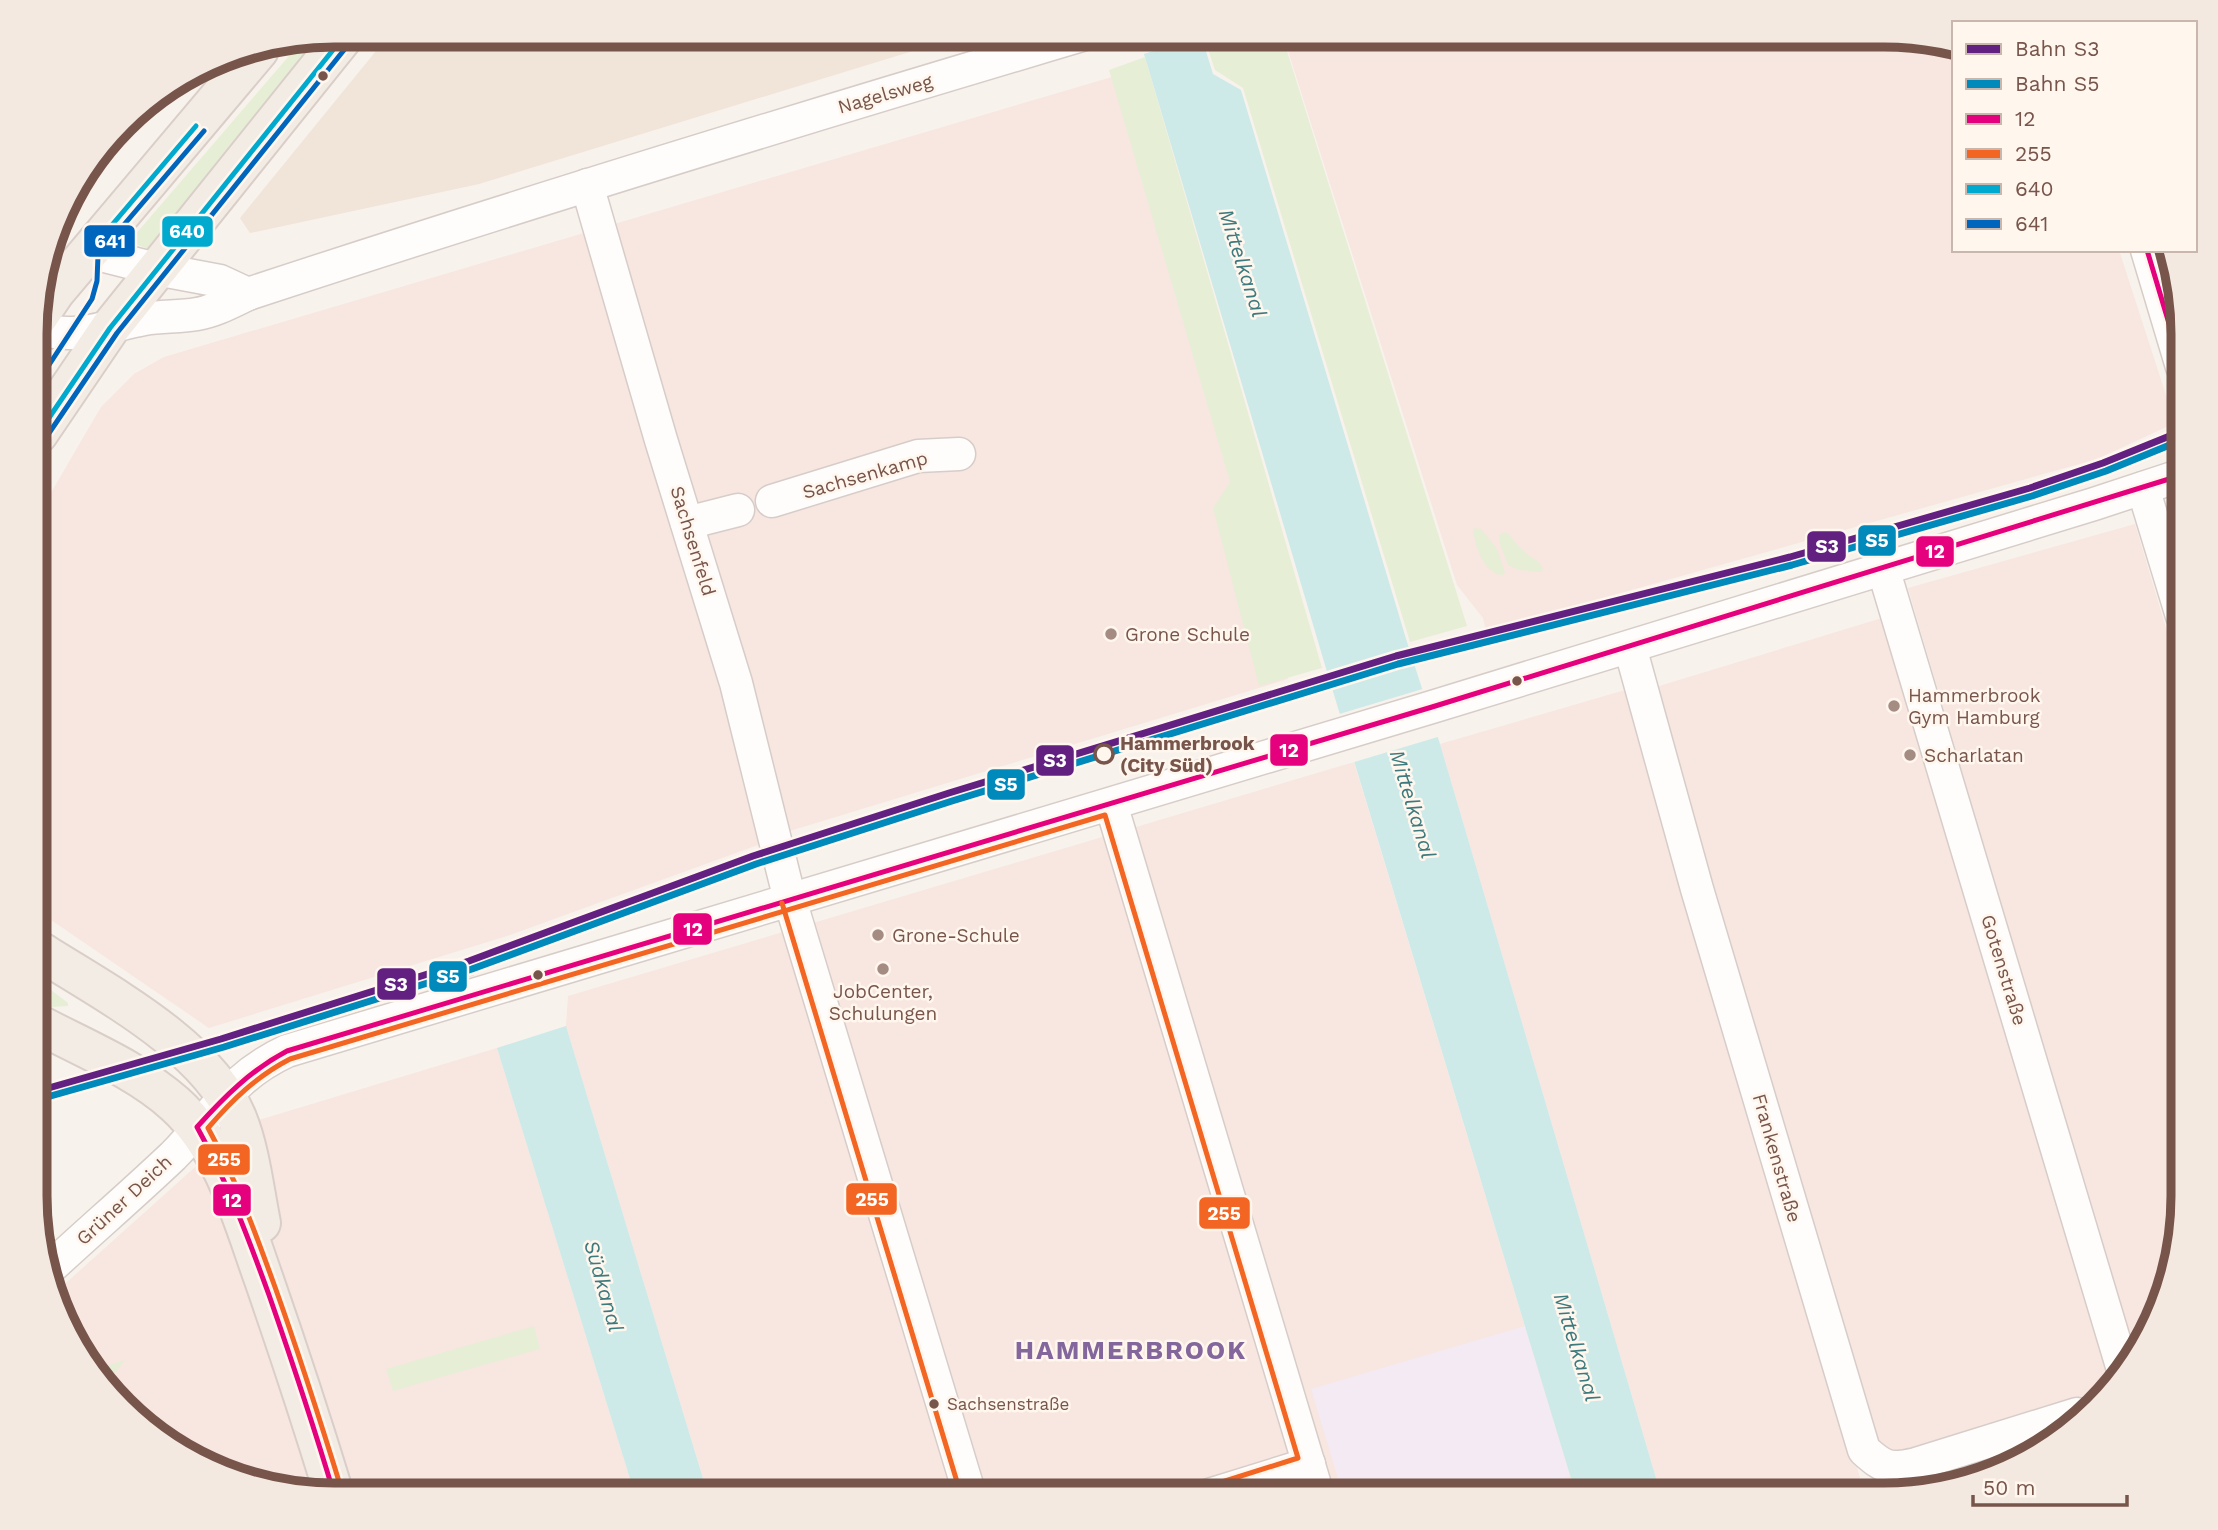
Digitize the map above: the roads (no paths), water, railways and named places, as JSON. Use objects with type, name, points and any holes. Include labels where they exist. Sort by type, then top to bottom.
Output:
[{"type":"main road","points":[[47,419],[110,328],[335,47]]},
{"type":"main road","points":[[50,301],[251,59]]},
{"type":"main road","points":[[47,956],[170,1037],[191,1054],[224,1096],[236,1116],[246,1144],[281,1324]]},
{"type":"main road","points":[[73,1043],[105,993]]},
{"type":"main road","points":[[47,1029],[139,1077],[174,1103],[197,1127],[218,1163],[241,1216],[281,1324],[331,1483]]},
{"type":"street","name":"Nagelsweg","points":[[47,330],[61,333],[110,328],[160,317],[213,310],[248,294],[587,185],[1042,47]]},
{"type":"street","name":"Sachsenfeld","points":[[587,185],[736,683],[790,900]]},
{"type":"street","points":[[89,252],[156,269],[220,281],[248,294]]},
{"type":"street","points":[[2148,252],[2171,329]]},
{"type":"street","name":"Sachsenkamp","points":[[772,501],[918,456],[959,454]]},
{"type":"street","name":"Grüner Deich","points":[[55,1263],[175,1153],[224,1096],[261,1065],[287,1051],[1630,647],[2171,478]]},
{"type":"street","points":[[2143,488],[2171,580]]},
{"type":"street","points":[[687,523],[738,510]]},
{"type":"street","name":"Gotenstraße","points":[[1883,568],[2120,1358]]},
{"type":"street","name":"Frankenstraße","points":[[1630,647],[1697,889],[1864,1450],[1881,1465],[1896,1468],[2065,1418]]},
{"type":"street","points":[[1111,804],[1315,1483]]},
{"type":"street","points":[[790,900],[966,1483]]},
{"type":"street","points":[[1248,1483],[1309,1464]]},
{"type":"water","name":"Mittelkanal","points":[[1141,47],[1205,47],[1213,74],[1241,90],[1440,744],[1657,1483],[1572,1483],[1325,665]]},
{"type":"water","name":"Südkanal","points":[[566,1026],[704,1483],[631,1483],[497,1048]]},
{"type":"tram line","points":[[221,1039],[473,975]]},
{"type":"rail line","name":"S3","points":[[47,1088],[221,1039],[469,961],[753,856],[949,793],[1396,656],[1790,557],[2030,488],[2171,435]]},
{"type":"rail line","name":"S5","points":[[47,1097],[224,1047],[472,969],[756,864],[952,801],[1398,664],[1792,565],[2032,496],[2106,471],[2171,444]]},
{"type":"place","name":"Grone Schule","points":[[1111,634]]},
{"type":"place","name":"Hammerbrook Gym Hamburg","points":[[1894,706]]},
{"type":"place","name":"Hammerbrook (City Süd)","points":[[1104,754]]},
{"type":"place","name":"Scharlatan","points":[[1910,755]]},
{"type":"place","name":"Grone-Schule","points":[[878,935]]},
{"type":"place","name":"JobCenter, Schulungen","points":[[883,969]]},
{"type":"place","name":"Sachsenstraße","points":[[934,1404]]},
{"type":"district","name":"HAMMERBROOK","points":[[1131,1350]]}]
